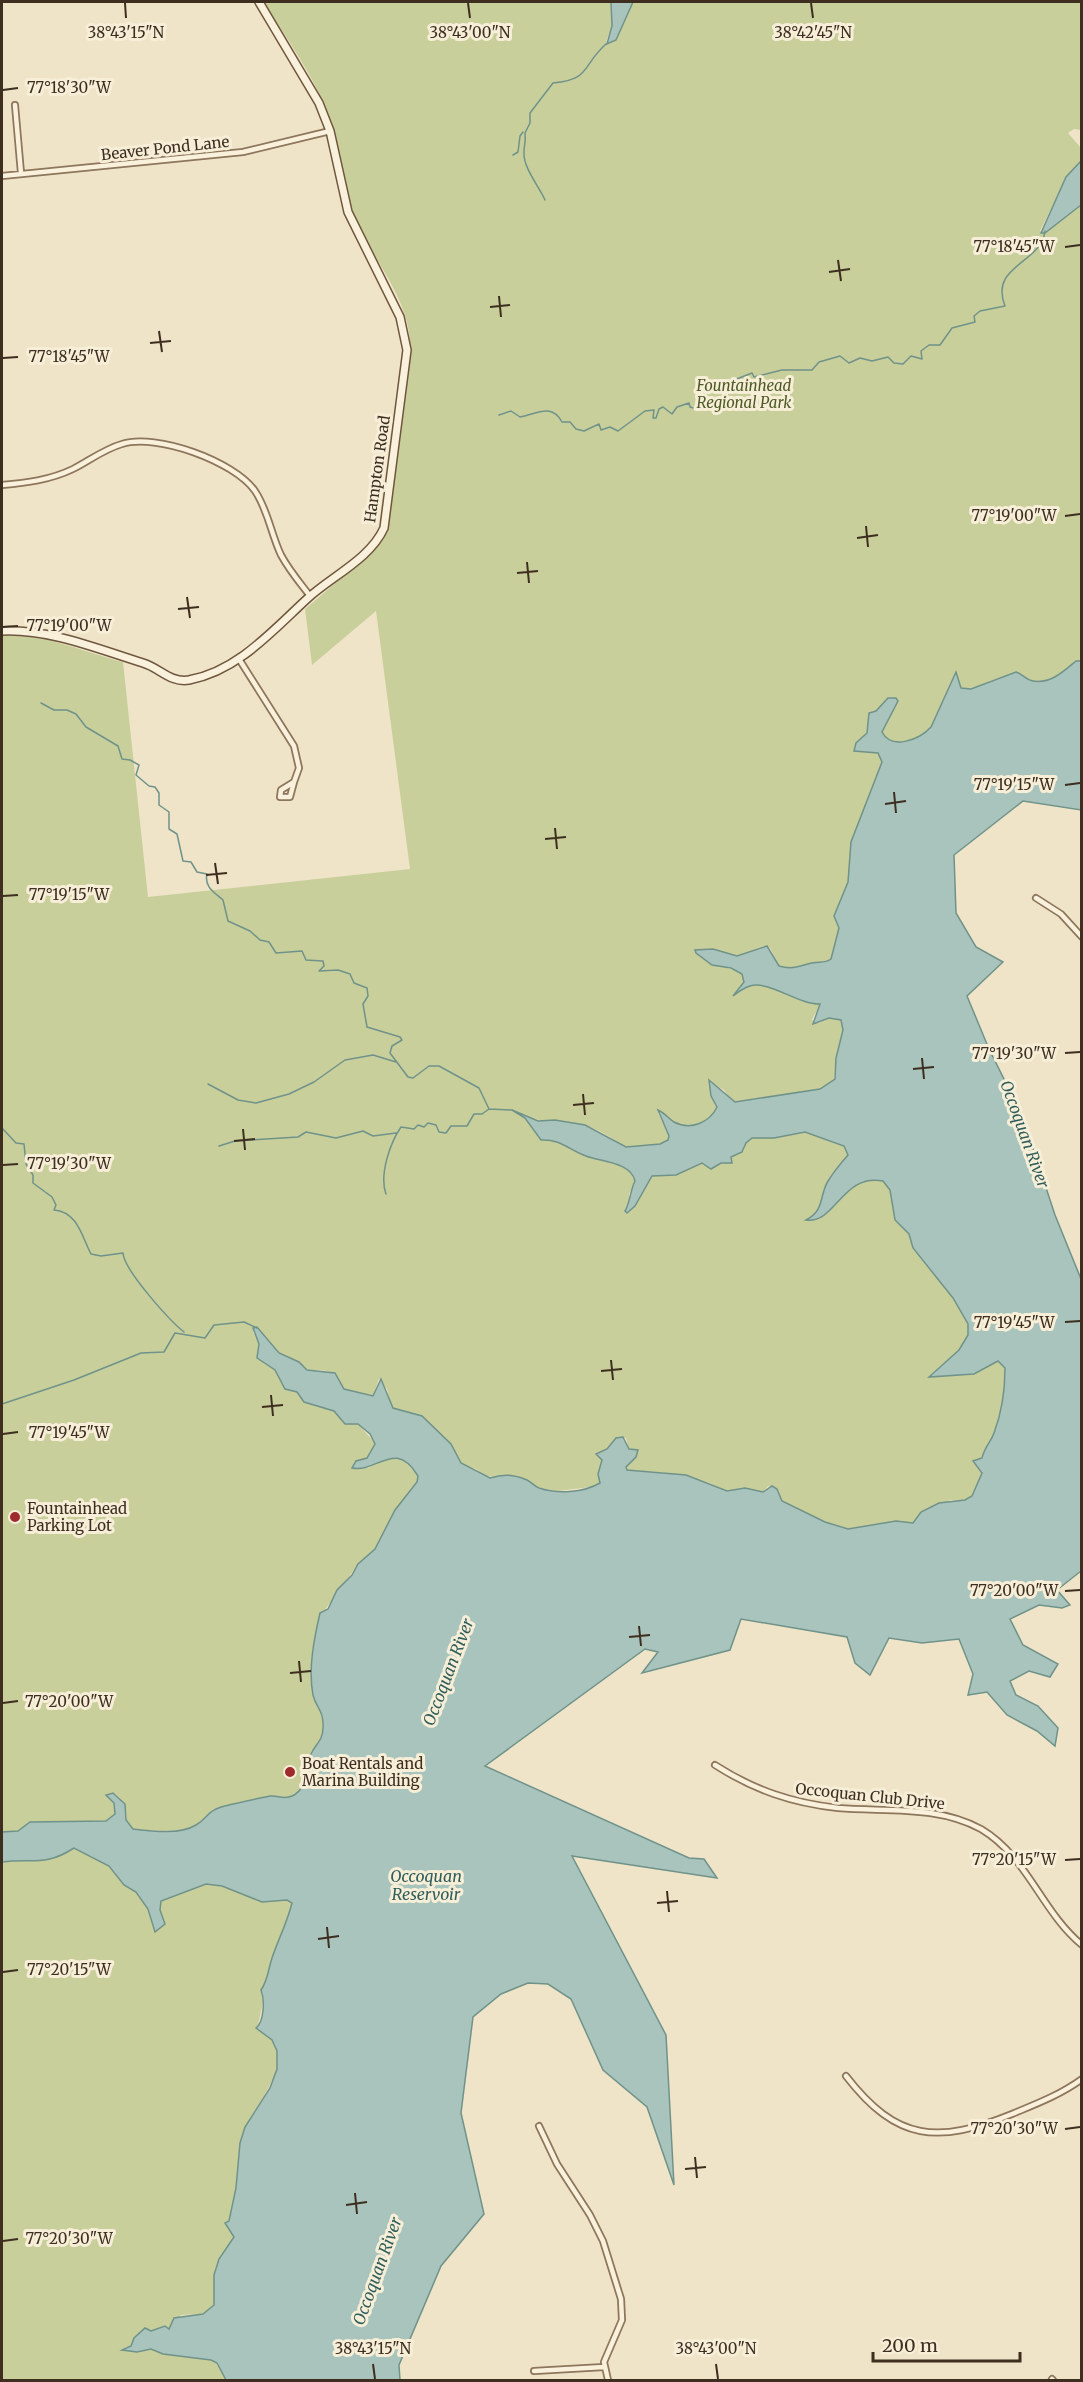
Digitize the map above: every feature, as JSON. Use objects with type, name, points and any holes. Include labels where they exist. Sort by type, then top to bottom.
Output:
[{"type":"street","name":"Hampton Road","points":[[2,631],[23,632],[74,641],[147,664],[176,680],[197,678],[238,659],[310,596],[368,550],[384,528],[406,350],[400,317],[348,212],[330,131],[316,96],[259,2]]},
{"type":"street","points":[[15,105],[21,173]]},
{"type":"street","name":"Beaver Pond Lane","points":[[2,176],[243,152],[330,131]]},
{"type":"street","points":[[2,485],[55,476],[113,447],[129,442],[151,442],[190,452],[231,470],[248,483],[262,505],[285,562],[310,596]]},
{"type":"street","points":[[238,659],[294,746],[299,768],[294,782]]},
{"type":"street","points":[[1036,898],[1061,914],[1082,937]]},
{"type":"street","name":"Occoquan Club Drive","points":[[715,1765],[750,1786],[791,1800],[839,1808],[925,1812],[971,1825],[1000,1843],[1019,1862],[1062,1924],[1082,1945]]},
{"type":"street","points":[[846,2076],[867,2102],[889,2119],[914,2130],[941,2134],[965,2132],[984,2126],[1050,2099],[1082,2079]]},
{"type":"street","points":[[539,2126],[556,2162],[590,2215],[603,2241],[621,2299],[622,2320],[604,2367],[608,2380]]},
{"type":"street","points":[[534,2372],[604,2367]]},
{"type":"green space","name":"Fountainhead Regional Park","points":[[264,2],[611,2],[612,26],[606,42],[621,29],[633,2],[1081,2],[1081,130],[1074,129],[1068,133],[1081,148],[1081,161],[1066,178],[1040,231],[1045,233],[1081,204],[1081,661],[1076,661],[1057,676],[1046,681],[1034,681],[1020,675],[1013,675],[965,689],[961,688],[956,673],[931,727],[920,736],[906,741],[892,741],[882,732],[898,701],[888,698],[876,711],[871,712],[867,733],[856,743],[854,751],[878,753],[882,762],[851,842],[848,882],[834,916],[839,928],[832,959],[789,968],[779,966],[770,948],[764,946],[737,956],[713,949],[695,950],[704,959],[742,974],[744,982],[733,995],[750,986],[766,986],[802,1001],[820,1004],[812,1020],[819,1023],[829,1018],[841,1020],[843,1030],[833,1083],[820,1089],[735,1102],[732,1102],[724,1090],[716,1086],[712,1099],[717,1107],[710,1117],[699,1124],[681,1125],[658,1113],[669,1136],[668,1140],[660,1144],[626,1147],[606,1134],[589,1127],[575,1123],[537,1120],[523,1114],[541,1140],[561,1141],[577,1152],[616,1163],[630,1172],[635,1181],[629,1194],[629,1205],[652,1176],[676,1175],[703,1163],[711,1169],[744,1150],[746,1143],[752,1138],[774,1138],[805,1132],[844,1146],[848,1154],[829,1178],[817,1212],[807,1219],[818,1218],[827,1213],[859,1184],[883,1181],[890,1190],[895,1220],[909,1234],[913,1249],[953,1298],[968,1324],[968,1335],[959,1350],[929,1377],[974,1374],[998,1361],[1005,1368],[1002,1401],[993,1436],[982,1458],[978,1460],[982,1473],[972,1496],[965,1501],[951,1500],[921,1512],[913,1523],[896,1521],[848,1529],[825,1522],[782,1501],[777,1489],[768,1486],[763,1492],[745,1488],[727,1491],[707,1482],[661,1472],[627,1470],[626,1467],[636,1457],[636,1449],[629,1449],[626,1438],[616,1438],[612,1443],[600,1465],[600,1483],[591,1487],[557,1491],[536,1487],[529,1480],[485,1476],[476,1469],[461,1464],[451,1444],[422,1416],[392,1408],[387,1389],[379,1379],[373,1396],[344,1389],[330,1372],[308,1370],[299,1362],[279,1353],[257,1327],[253,1332],[259,1344],[257,1358],[275,1370],[288,1390],[297,1392],[304,1402],[334,1411],[345,1424],[358,1424],[376,1444],[367,1458],[356,1461],[352,1469],[368,1468],[385,1458],[396,1458],[403,1460],[418,1475],[417,1482],[395,1510],[375,1549],[358,1564],[319,1618],[312,1651],[312,1681],[314,1699],[321,1706],[323,1732],[319,1744],[312,1750],[303,1786],[295,1796],[286,1798],[273,1796],[213,1809],[198,1824],[188,1829],[162,1831],[133,1829],[126,1820],[124,1804],[113,1793],[107,1795],[114,1803],[115,1814],[106,1821],[30,1822],[19,1831],[2,1832],[2,635],[48,640],[123,662],[148,897],[410,869],[376,611],[312,665],[305,609],[374,550],[388,527],[410,350],[409,332],[398,298],[350,205],[333,129],[323,101],[308,72]]},
{"type":"green space","points":[[74,1848],[109,1866],[124,1885],[136,1892],[148,1909],[154,1931],[165,1924],[160,1910],[161,1901],[206,1884],[222,1886],[262,1902],[287,1900],[292,1903],[272,1958],[267,1979],[261,1990],[263,2002],[257,2030],[271,2038],[278,2048],[279,2061],[275,2074],[246,2126],[241,2140],[237,2187],[227,2228],[234,2237],[219,2259],[214,2275],[214,2305],[203,2314],[181,2315],[169,2329],[165,2326],[134,2338],[131,2346],[122,2349],[137,2352],[151,2349],[163,2354],[211,2360],[216,2363],[226,2380],[2,2380],[2,1862],[47,1859]]},
{"type":"water","points":[[611,2],[633,2],[616,40],[607,44],[612,26]]},
{"type":"water","points":[[1081,161],[1081,205],[1045,233],[1041,233],[1066,177]]},
{"type":"water","name":"Occoquan Reservoir","points":[[1076,661],[1082,661],[1081,810],[1023,801],[954,855],[956,913],[976,947],[1003,962],[967,996],[989,1049],[1022,1115],[1055,1215],[1081,1279],[1081,1571],[1057,1590],[1070,1605],[1062,1608],[1039,1605],[1010,1619],[1023,1645],[1058,1664],[1050,1677],[1029,1671],[1010,1681],[1016,1695],[1038,1706],[1058,1728],[1055,1746],[1037,1731],[1007,1715],[987,1692],[968,1695],[973,1674],[959,1639],[922,1643],[889,1638],[870,1675],[855,1663],[847,1637],[741,1619],[730,1650],[642,1673],[658,1652],[645,1649],[485,1766],[689,1858],[704,1859],[717,1878],[572,1856],[666,2035],[674,2185],[647,2107],[603,2070],[571,1999],[548,1984],[528,1983],[501,1994],[473,2017],[461,2113],[484,2214],[441,2266],[399,2365],[400,2380],[226,2380],[217,2363],[211,2360],[163,2354],[151,2349],[137,2352],[122,2350],[131,2346],[134,2338],[145,2328],[151,2331],[165,2326],[169,2329],[174,2318],[203,2314],[214,2305],[214,2275],[219,2259],[234,2237],[225,2223],[229,2221],[236,2188],[240,2143],[245,2127],[270,2088],[277,2069],[277,2051],[272,2040],[256,2028],[261,2021],[263,2010],[261,1990],[267,1979],[272,1958],[292,1903],[287,1900],[262,1902],[222,1886],[206,1884],[161,1901],[160,1910],[165,1924],[155,1932],[148,1909],[136,1892],[124,1885],[109,1866],[74,1848],[46,1860],[2,1862],[2,1832],[18,1831],[30,1822],[106,1821],[115,1814],[114,1803],[106,1795],[113,1793],[125,1804],[126,1820],[133,1829],[182,1830],[196,1825],[219,1808],[270,1796],[292,1796],[304,1783],[310,1758],[323,1732],[321,1713],[313,1695],[311,1675],[320,1613],[328,1609],[337,1590],[352,1575],[358,1564],[375,1549],[395,1510],[417,1482],[418,1476],[402,1459],[394,1458],[370,1466],[352,1468],[356,1461],[367,1458],[375,1444],[370,1434],[358,1424],[345,1424],[334,1411],[304,1402],[297,1392],[285,1389],[275,1370],[257,1358],[259,1344],[253,1328],[257,1327],[279,1353],[299,1362],[307,1370],[335,1373],[344,1389],[373,1396],[381,1379],[393,1408],[422,1416],[451,1444],[461,1463],[490,1478],[513,1476],[527,1480],[539,1488],[554,1491],[570,1492],[586,1489],[600,1483],[598,1474],[602,1460],[596,1454],[607,1449],[616,1438],[623,1437],[629,1449],[638,1450],[636,1457],[626,1467],[627,1470],[686,1475],[727,1491],[745,1488],[763,1492],[772,1486],[777,1489],[782,1501],[825,1522],[848,1529],[896,1521],[913,1523],[921,1512],[939,1503],[965,1500],[972,1496],[982,1473],[973,1461],[982,1458],[997,1425],[1005,1368],[998,1361],[974,1374],[929,1377],[959,1350],[968,1335],[968,1324],[953,1298],[913,1248],[909,1234],[895,1220],[890,1190],[883,1181],[858,1184],[825,1214],[816,1219],[806,1220],[816,1212],[828,1181],[848,1155],[844,1146],[805,1132],[774,1138],[752,1138],[746,1143],[742,1152],[731,1157],[732,1163],[721,1163],[711,1169],[702,1163],[676,1175],[652,1176],[635,1206],[627,1213],[625,1211],[635,1181],[628,1170],[622,1166],[586,1156],[560,1143],[541,1140],[525,1118],[512,1110],[538,1121],[555,1120],[585,1125],[626,1147],[660,1144],[668,1140],[669,1136],[658,1110],[674,1122],[687,1126],[705,1121],[714,1112],[717,1107],[711,1096],[709,1080],[735,1102],[820,1089],[835,1079],[836,1058],[843,1030],[841,1020],[829,1018],[813,1024],[820,1004],[803,1001],[766,986],[750,986],[733,996],[744,982],[742,974],[731,968],[712,965],[695,950],[713,949],[737,956],[767,946],[779,966],[788,968],[831,959],[839,928],[834,916],[848,882],[851,842],[882,762],[878,753],[854,751],[856,743],[867,733],[869,713],[876,711],[888,698],[896,698],[898,701],[882,732],[892,741],[906,741],[920,736],[931,727],[956,672],[961,688],[971,689],[1016,672],[1031,680],[1046,681],[1057,676]]},
{"type":"waterway","points":[[545,200],[524,158],[525,133],[530,123],[530,113],[553,83],[574,79],[580,75],[606,44]]},
{"type":"waterway","points":[[513,155],[518,152],[520,136],[523,132]]},
{"type":"waterway","points":[[499,415],[511,411],[520,417],[548,411],[553,412],[562,422],[570,422],[576,429],[584,431],[599,424],[601,430],[610,427],[618,431],[645,411],[654,410],[653,418],[656,418],[659,409],[663,407],[672,414],[677,407],[689,403],[690,407],[695,408],[717,404],[728,394],[720,388],[721,385],[752,373],[754,377],[782,370],[812,370],[819,362],[840,356],[849,363],[860,358],[872,361],[888,357],[894,363],[903,364],[911,356],[922,359],[921,351],[929,345],[940,345],[952,328],[975,322],[974,316],[980,311],[1005,306],[1002,292],[1004,282],[1010,273],[1035,251],[1045,231]]},
{"type":"waterway","points":[[41,703],[54,710],[67,710],[76,714],[86,727],[118,746],[122,759],[139,765],[136,775],[149,786],[155,787],[159,793],[159,805],[169,812],[169,829],[177,834],[183,861],[191,862],[197,872],[207,874],[208,886],[223,900],[228,921],[250,931],[260,940],[269,942],[276,953],[302,951],[306,960],[323,961],[324,966],[319,971],[338,970],[350,974],[354,983],[367,988],[368,996],[363,1004],[367,1027],[400,1037],[402,1040],[392,1046],[390,1053],[408,1077],[413,1078],[429,1066],[439,1066],[479,1088],[489,1109],[512,1110]]},
{"type":"waterway","points":[[208,1084],[238,1100],[256,1103],[289,1094],[314,1082],[345,1060],[373,1055],[396,1062]]},
{"type":"waterway","points":[[386,1194],[384,1178],[387,1159],[401,1127],[414,1129],[418,1125],[424,1127],[428,1123],[436,1125],[439,1132],[446,1133],[451,1126],[467,1126],[474,1114],[482,1114],[489,1109]]},
{"type":"waterway","points":[[2,1128],[16,1143],[24,1144],[26,1164],[33,1175],[33,1183],[52,1197],[56,1205],[54,1210],[69,1215],[74,1220],[91,1254],[101,1256],[123,1253],[125,1261],[139,1282],[158,1306],[184,1332]]},
{"type":"waterway","points":[[219,1146],[235,1141],[298,1137],[306,1132],[336,1138],[363,1131],[373,1136],[396,1133]]},
{"type":"waterway","points":[[2,1404],[74,1380],[141,1353],[164,1352],[175,1333],[205,1338],[214,1325],[244,1322],[257,1328]]},
{"type":"place","name":"Fountainhead Parking Lot","points":[[15,1517]]},
{"type":"place","name":"Boat Rentals and Marina Building","points":[[290,1772]]},
{"type":"water label","name":"Occoquan River","points":[[1025,1134]]},
{"type":"water label","name":"Occoquan River","points":[[448,1672]]},
{"type":"water label","name":"Occoquan River","points":[[377,2271]]}]
